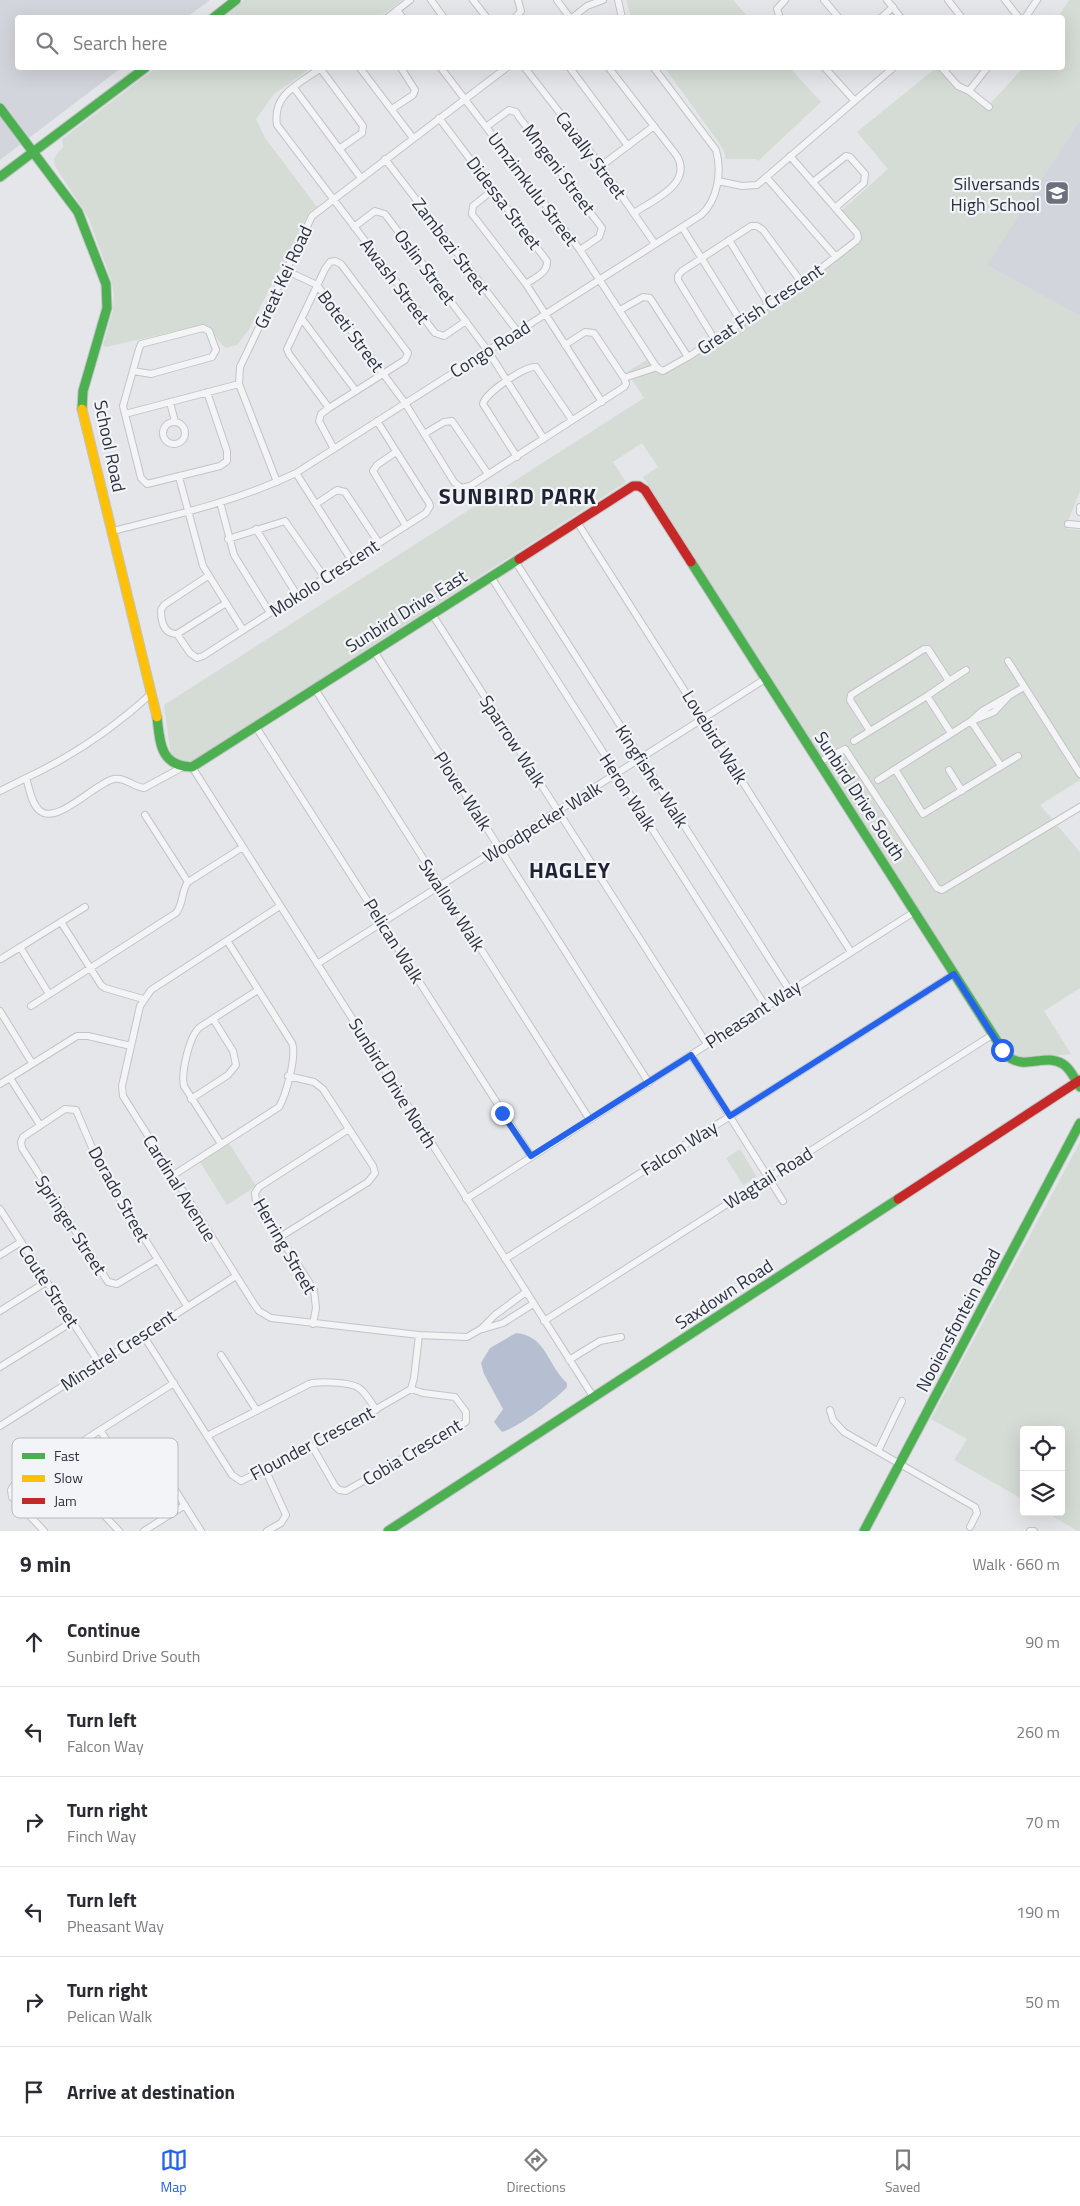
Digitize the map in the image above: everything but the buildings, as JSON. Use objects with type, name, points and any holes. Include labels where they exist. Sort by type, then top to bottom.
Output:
[{"type":"street","points":[[216,15],[236,0]]},
{"type":"street","points":[[391,15],[410,0]]},
{"type":"street","points":[[431,0],[442,15]]},
{"type":"street","points":[[473,0],[485,15]]},
{"type":"street","points":[[518,0],[521,11],[518,15]]},
{"type":"street","points":[[558,0],[569,15]]},
{"type":"street","points":[[575,15],[587,6],[603,0]]},
{"type":"street","points":[[618,0],[621,15]]},
{"type":"street","points":[[779,15],[777,9],[785,0]]},
{"type":"street","points":[[824,0],[836,15]]},
{"type":"street","points":[[887,0],[899,15]]},
{"type":"street","points":[[948,0],[960,15]]},
{"type":"street","points":[[1006,0],[1018,15]]},
{"type":"street","points":[[1027,15],[1036,0]]},
{"type":"street","points":[[884,15],[893,7]]},
{"type":"street","points":[[397,10],[401,15]]},
{"type":"street","points":[[0,177],[142,70]]},
{"type":"street","name":"Awash Street","points":[[318,70],[278,102],[277,125],[435,333],[444,336],[466,321]]},
{"type":"street","points":[[322,70],[363,126],[362,133],[339,149]]},
{"type":"street","points":[[362,70],[413,138]]},
{"type":"street","points":[[392,109],[415,92],[411,81],[403,70]]},
{"type":"street","name":"Umzimkulu Street","points":[[446,70],[465,99],[600,279]]},
{"type":"street","name":"Great Kei Road","points":[[239,384],[240,368],[312,216],[503,70]]},
{"type":"street","name":"Cavally Street","points":[[528,70],[601,166],[655,244]]},
{"type":"street","points":[[571,70],[628,146]]},
{"type":"street","points":[[611,70],[679,161],[679,177],[674,186],[634,213]]},
{"type":"street","name":"Congo Road","points":[[113,531],[220,502],[277,482],[296,473],[707,210],[718,181],[716,150],[656,70]]},
{"type":"street","points":[[826,70],[854,100]]},
{"type":"street","points":[[718,181],[750,187],[757,185],[891,70]]},
{"type":"street","points":[[944,70],[958,86],[970,91],[989,108]]},
{"type":"street","points":[[970,91],[986,70]]},
{"type":"street","points":[[294,88],[360,178]]},
{"type":"street","name":"School Road","points":[[0,108],[78,212],[106,284],[108,301],[105,319],[83,390],[82,408],[155,705],[163,752],[168,762],[180,768]]},
{"type":"street","name":"Mngeni Street","points":[[486,127],[511,110],[516,112],[602,228],[599,237],[580,250]]},
{"type":"street","name":"Didessa Street","points":[[440,118],[547,261],[547,267],[544,272],[526,284]]},
{"type":"street","points":[[601,166],[654,126]]},
{"type":"street","name":"Great Fish Crescent","points":[[624,378],[657,367],[662,371],[666,370],[688,357],[802,283],[858,238],[857,233],[790,156]]},
{"type":"street","points":[[813,182],[846,156],[850,157],[865,174],[864,182],[835,208]]},
{"type":"street","name":"Zambezi Street","points":[[385,159],[518,332]]},
{"type":"street","points":[[767,178],[836,257]]},
{"type":"street","points":[[494,189],[476,203],[472,209],[472,214],[526,284],[602,402]]},
{"type":"street","name":"Oslin Street","points":[[354,227],[375,211],[385,214],[488,351],[544,439]]},
{"type":"street","points":[[715,340],[678,280],[680,273],[728,240],[750,226],[757,226],[763,230],[802,283]]},
{"type":"street","points":[[682,227],[742,323]]},
{"type":"street","points":[[728,240],[769,305]]},
{"type":"street","points":[[330,408],[288,352],[317,286],[330,262],[335,261],[340,264],[408,353],[406,358],[384,374],[322,414],[319,421],[334,449]]},
{"type":"street","name":"Boteti Street","points":[[288,270],[317,286],[405,403],[459,487],[465,488],[488,474]]},
{"type":"street","points":[[600,279],[657,367]]},
{"type":"street","points":[[620,310],[643,297],[650,298],[688,357]]},
{"type":"street","points":[[302,319],[356,391]]},
{"type":"street","points":[[132,371],[151,374],[212,357],[216,352],[209,331],[203,328],[141,344],[132,371],[123,401],[141,478],[146,483],[150,484],[179,477],[225,463],[228,458],[227,450],[207,392]]},
{"type":"street","points":[[424,434],[444,422],[452,421],[488,474],[621,390],[626,384],[594,332],[585,332],[565,345]]},
{"type":"street","points":[[516,457],[483,404],[487,394],[528,368],[536,367],[572,420]]},
{"type":"street","points":[[125,414],[239,384],[277,482]]},
{"type":"street","points":[[170,402],[175,422]]},
{"type":"street","name":"Mokolo Crescent","points":[[208,576],[161,608],[161,618],[165,628],[170,634],[177,634],[192,656],[200,658],[426,514],[430,506],[377,422]]},
{"type":"street","points":[[396,452],[377,464],[373,470],[406,526]]},
{"type":"street","points":[[296,473],[352,561]]},
{"type":"street","points":[[179,477],[203,566],[243,630]]},
{"type":"street","name":"Sunbird Drive East","points":[[192,767],[633,486],[639,486]]},
{"type":"street","name":"Sunbird Drive South","points":[[639,486],[649,497],[992,1035],[1012,1061],[1022,1064],[1057,1061],[1067,1067],[1079,1083]]},
{"type":"street","points":[[316,504],[337,490],[345,492],[379,544]]},
{"type":"street","points":[[220,502],[228,539],[234,555],[270,613]]},
{"type":"street","points":[[1080,506],[1080,512]]},
{"type":"street","points":[[228,539],[286,521],[325,578]]},
{"type":"street","name":"Lovebird Walk","points":[[578,522],[851,952]]},
{"type":"street","points":[[1068,524],[1080,525]]},
{"type":"street","points":[[256,529],[297,595]]},
{"type":"street","name":"Kingfisher Walk","points":[[515,561],[790,991]]},
{"type":"street","name":"Heron Walk","points":[[491,576],[766,1007]]},
{"type":"street","points":[[177,634],[226,603]]},
{"type":"street","name":"Sparrow Walk","points":[[432,614],[707,1044]]},
{"type":"street","points":[[870,731],[850,698],[877,679],[924,649],[928,649],[948,681]]},
{"type":"street","name":"Plover Walk","points":[[374,652],[649,1083]]},
{"type":"street","points":[[1008,662],[1080,774]]},
{"type":"street","points":[[854,741],[966,670]]},
{"type":"street","name":"Woodpecker Walk","points":[[318,964],[766,679]]},
{"type":"street","points":[[878,780],[971,721],[982,711],[1024,687]]},
{"type":"street","name":"Swallow Walk","points":[[315,689],[590,1120]]},
{"type":"street","points":[[0,791],[72,754],[122,718],[152,693]]},
{"type":"street","points":[[927,696],[951,733]]},
{"type":"street","points":[[971,721],[1001,766]]},
{"type":"street","name":"Pelican Walk","points":[[256,726],[531,1156]]},
{"type":"street","points":[[819,762],[845,748],[932,880],[942,890],[1080,806]]},
{"type":"street","points":[[895,769],[924,814],[1018,756]]},
{"type":"street","points":[[26,778],[39,811],[48,814],[66,808],[110,780],[119,779],[144,788],[180,768],[192,767]]},
{"type":"street","name":"Sunbird Drive North","points":[[192,767],[594,1398]]},
{"type":"street","points":[[949,770],[962,791]]},
{"type":"street","points":[[145,815],[188,882]]},
{"type":"street","points":[[31,1006],[176,912],[179,909],[185,885],[188,882],[242,847]]},
{"type":"street","points":[[61,922],[104,988],[143,999],[151,990],[228,942],[280,906]]},
{"type":"street","points":[[0,960],[85,907]]},
{"type":"street","name":"Pheasant Way","points":[[466,1199],[914,912]]},
{"type":"street","points":[[172,1176],[279,1107],[284,1095],[294,1051],[292,1043],[228,942]]},
{"type":"street","points":[[20,948],[49,994]]},
{"type":"street","name":"Falcon Way","points":[[505,1259],[954,974]]},
{"type":"street","points":[[221,1144],[184,1086],[183,1079],[191,1042],[197,1030],[258,990]]},
{"type":"street","name":"Cardinal Avenue","points":[[143,999],[122,1086],[124,1096],[172,1176],[254,1304],[265,1315],[277,1320],[462,1338],[473,1335],[495,1315],[526,1292]]},
{"type":"street","points":[[0,1011],[32,1063]]},
{"type":"street","points":[[191,1098],[228,1075],[236,1065],[233,1051],[213,1019]]},
{"type":"street","name":"Wagtail Road","points":[[544,1321],[992,1035]]},
{"type":"street","points":[[0,1084],[77,1036],[88,1036],[131,1046]]},
{"type":"street","points":[[691,1055],[783,1201]]},
{"type":"street","points":[[280,1237],[372,1179],[374,1173],[373,1166],[319,1085],[288,1076]]},
{"type":"street","points":[[10,1078],[40,1125]]},
{"type":"street","name":"Saxdown Road","points":[[388,1531],[1079,1083]]},
{"type":"street","name":"Dorado Street","points":[[40,1125],[69,1108],[79,1113],[102,1171],[187,1306]]},
{"type":"street","name":"Nooiensfontein Road","points":[[864,1531],[1080,1123]]},
{"type":"street","name":"Springer Street","points":[[40,1125],[23,1137],[21,1142],[22,1148],[108,1282],[117,1284],[157,1260]]},
{"type":"street","name":"Herring Street","points":[[314,1324],[316,1308],[314,1290],[254,1196],[256,1191],[349,1129]]},
{"type":"street","name":"Coute Street","points":[[0,1209],[99,1363]]},
{"type":"street","points":[[0,1255],[21,1242]]},
{"type":"street","name":"Minstrel Crescent","points":[[0,1426],[236,1276]]},
{"type":"street","points":[[0,1311],[46,1282]]},
{"type":"street","name":"Cardinal Avenue","points":[[481,1329],[502,1323],[533,1304]]},
{"type":"street","points":[[0,1368],[72,1322]]},
{"type":"street","points":[[411,1389],[419,1334]]},
{"type":"street","name":"Flounder Crescent","points":[[143,1335],[232,1475],[238,1480],[244,1480],[312,1446],[411,1389]]},
{"type":"street","points":[[569,1360],[600,1341],[621,1337]]},
{"type":"street","points":[[221,1356],[257,1411]]},
{"type":"street","points":[[208,1436],[309,1384],[317,1382],[357,1386],[365,1393],[376,1410]]},
{"type":"street","points":[[88,1438],[174,1383]]},
{"type":"street","name":"Cobia Crescent","points":[[312,1446],[335,1486],[339,1490],[346,1491],[466,1422],[466,1412],[457,1398],[423,1393],[411,1389]]},
{"type":"street","points":[[878,1451],[902,1401]]},
{"type":"street","points":[[830,1410],[830,1416],[837,1426],[974,1507],[977,1513],[970,1527]]},
{"type":"street","points":[[100,1430],[105,1438]]},
{"type":"street","points":[[265,1469],[286,1515],[281,1524],[266,1531]]},
{"type":"street","points":[[178,1495],[201,1531]]},
{"type":"street","points":[[178,1509],[184,1505]]},
{"type":"street","points":[[32,1518],[44,1531]]},
{"type":"street","points":[[107,1518],[119,1531]]},
{"type":"street","points":[[144,1531],[164,1518]]},
{"type":"shaded area","points":[[0,0],[210,0],[190,15],[15,15],[15,70],[118,70],[0,160]]},
{"type":"shaded area","points":[[244,0],[403,0],[382,15],[224,15]]},
{"type":"shaded area","points":[[626,0],[733,0],[746,15],[630,15]]},
{"type":"shaded area","points":[[1069,0],[1080,0],[1080,120],[987,265],[1080,316],[1080,491],[1068,521],[1067,529],[1080,530],[1080,780],[1040,805],[1080,852],[1080,988],[1044,1011],[1071,1054],[1020,1059],[1009,1051],[643,477],[658,467],[642,443],[613,462],[626,482],[189,764],[171,756],[164,705],[644,398],[627,372],[650,358],[660,371],[803,283],[859,238],[840,212],[888,169],[857,132],[934,70],[942,70],[987,107],[1021,70],[1065,70],[1065,15],[1059,15]]},
{"type":"shaded area","points":[[153,70],[308,70],[274,94],[256,119],[265,138],[317,207],[309,212],[248,331],[237,345],[226,348],[209,329],[202,325],[106,347],[103,345],[113,310],[114,294],[111,279],[89,219],[55,166],[54,158],[63,147],[62,139]]},
{"type":"shaded area","points":[[666,70],[792,70],[821,102],[758,161],[756,159],[726,159],[724,151]]},
{"type":"shaded area","name":"Silversands High School","points":[[1080,120],[1080,316],[986,265]]},
{"type":"shaded area","points":[[1080,1142],[1080,1531],[1052,1516],[1065,1516],[1065,1426],[1020,1426],[1020,1498],[954,1460],[967,1439],[931,1419]]},
{"type":"shaded area","points":[[229,1143],[256,1186],[227,1205],[200,1162]]},
{"type":"shaded area","points":[[740,1149],[757,1177],[743,1185],[726,1158]]},
{"type":"water","points":[[516,1333],[526,1335],[540,1345],[560,1376],[567,1383],[567,1387],[537,1412],[502,1432],[494,1422],[503,1409],[484,1374],[481,1363],[490,1348]]},
{"type":"traffic: fast","points":[[217,15],[236,0]]},
{"type":"traffic: fast","points":[[0,177],[142,70]]},
{"type":"traffic: fast","points":[[0,108],[78,212],[106,284],[107,308],[83,391],[82,409]]},
{"type":"traffic: fast","points":[[157,717],[161,744],[168,758],[181,766],[192,767],[519,559]]},
{"type":"traffic: fast","points":[[691,562],[1006,1055],[1020,1062],[1049,1060],[1063,1064],[1073,1075],[1080,1087]]},
{"type":"traffic: fast","points":[[864,1531],[1080,1123]]},
{"type":"traffic: fast","points":[[388,1531],[898,1199]]},
{"type":"traffic: slow","points":[[82,409],[157,717]]},
{"type":"traffic: jam","points":[[519,559],[633,486],[639,486],[645,490],[691,562]]},
{"type":"traffic: jam","points":[[898,1199],[1080,1080]]},
{"type":"place","name":"Silversands High School","points":[[1057,193]]},
{"type":"district","name":"SUNBIRD PARK","points":[[518,496]]},
{"type":"district","name":"HAGLEY","points":[[570,870]]},
{"type":"route","points":[[502,1113],[531,1156],[691,1055],[730,1116],[954,974],[1002,1050]]}]
